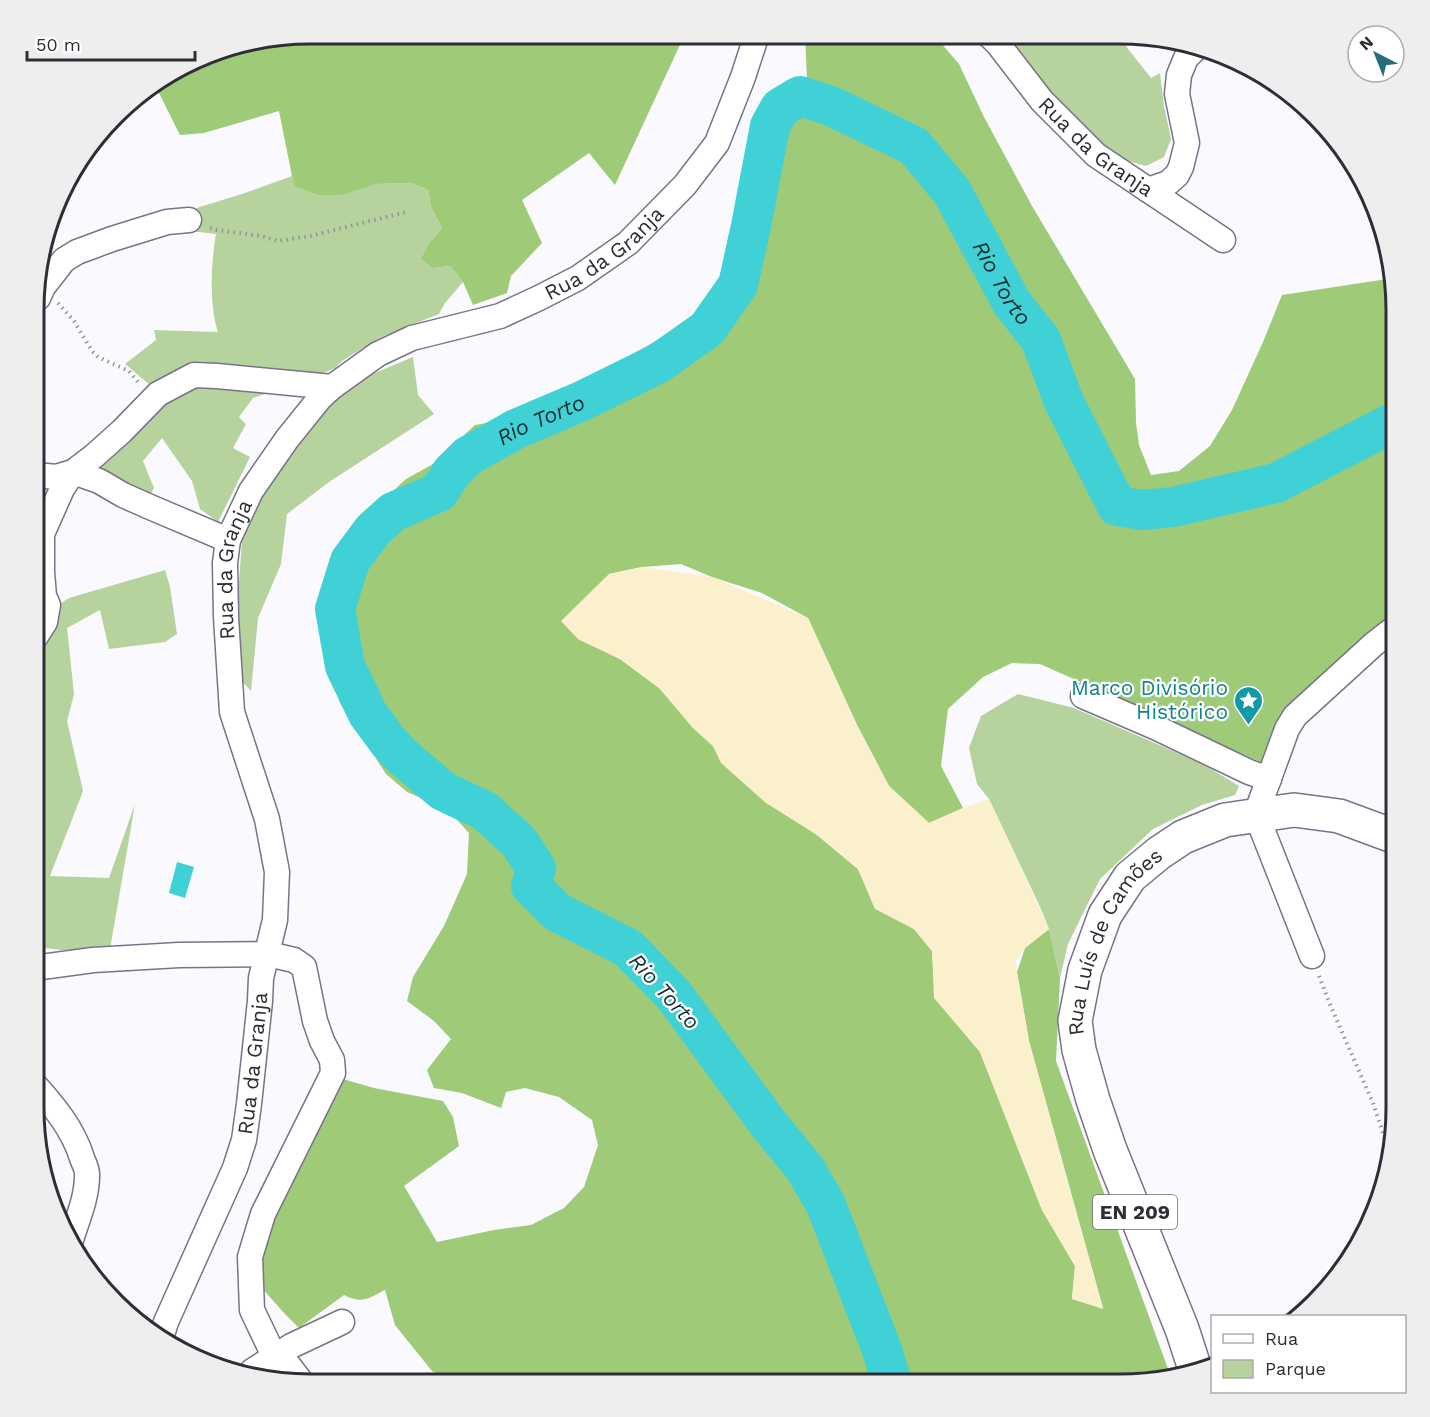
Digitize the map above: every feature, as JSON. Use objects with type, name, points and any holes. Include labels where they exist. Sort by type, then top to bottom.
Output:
[{"type":"main road","name":"Rua Luís de Camões","points":[[1193,1363],[1182,1329],[1108,1145],[1079,1050],[1075,1021],[1085,970],[1105,915],[1130,877],[1159,853],[1183,837],[1225,819],[1294,810],[1339,816],[1386,833]]},
{"type":"street","name":"Rua da Granja","points":[[164,1330],[235,1168],[243,1140],[249,1104],[261,978],[275,920],[277,872],[267,819],[232,712],[226,617],[225,563],[228,540],[251,491],[287,439],[320,398],[332,387],[378,354],[412,338],[500,316],[539,298],[579,278],[628,243],[685,185],[717,143],[754,44]]},
{"type":"street","name":"Rua da Granja","points":[[998,44],[1042,101],[1096,155],[1223,240]]},
{"type":"street","points":[[1148,190],[1168,183],[1177,175],[1181,167],[1187,143],[1177,94],[1179,75],[1186,58],[1191,53]]},
{"type":"street","points":[[45,287],[64,260],[77,252],[112,238],[167,222],[189,220]]},
{"type":"street","points":[[44,530],[62,489],[73,472],[122,431],[158,394],[195,375],[332,387]]},
{"type":"street","points":[[44,476],[56,477],[73,472],[99,481],[123,495],[228,540]]},
{"type":"street","points":[[44,596],[48,605],[44,624]]},
{"type":"street","points":[[1312,956],[1256,814],[1287,729],[1295,716],[1386,635]]},
{"type":"street","points":[[1083,696],[1155,726],[1249,772],[1269,779]]},
{"type":"street","points":[[44,967],[93,960],[179,955],[267,954],[294,960],[304,967],[315,1021],[332,1060],[333,1074],[263,1215],[250,1257],[252,1310],[274,1356],[286,1362],[294,1373]]},
{"type":"street","points":[[44,1095],[53,1104],[78,1144],[88,1174],[84,1198],[74,1231]]},
{"type":"street","points":[[257,1368],[291,1346],[342,1322]]},
{"type":"path","points":[[189,220],[217,230],[261,236],[278,241],[310,236],[406,212]]},
{"type":"path","points":[[44,295],[74,321],[98,357],[129,371]]},
{"type":"path","points":[[1312,956],[1329,1002],[1373,1103],[1385,1138]]},
{"type":"green space","points":[[292,44],[680,44],[615,185],[589,153],[522,200],[542,243],[511,276],[507,293],[473,305],[463,282],[450,266],[433,268],[421,259],[431,241],[442,228],[431,207],[428,190],[412,183],[376,184],[342,195],[319,195],[294,186],[279,111],[204,133],[180,135],[158,91],[176,79],[208,64],[258,49]]},
{"type":"green space","points":[[805,44],[942,44],[959,64],[984,117],[1032,206],[1135,379],[1139,445],[1151,475],[1179,471],[1210,446],[1232,410],[1282,295],[1385,279],[1386,620],[1311,684],[1281,718],[1265,764],[1040,664],[1012,663],[983,677],[948,709],[941,766],[963,808],[929,823],[889,786],[857,725],[808,618],[762,593],[681,564],[642,567],[609,574],[578,639],[620,659],[659,688],[690,706],[692,727],[713,746],[722,763],[858,869],[875,908],[914,929],[932,951],[935,998],[980,1052],[1042,1210],[1075,1266],[1072,1299],[1103,1308],[1029,1041],[1017,972],[1025,948],[1049,929],[1060,978],[1056,1061],[1168,1369],[1120,1374],[438,1374],[432,1371],[395,1325],[385,1290],[361,1300],[344,1295],[299,1328],[260,1286],[265,1237],[336,1077],[374,1088],[443,1101],[453,1117],[459,1146],[404,1186],[437,1242],[531,1225],[564,1208],[584,1187],[598,1145],[592,1120],[559,1097],[525,1088],[506,1092],[501,1108],[462,1093],[434,1088],[427,1070],[451,1039],[434,1021],[407,1001],[413,977],[444,926],[467,874],[469,833],[448,810],[407,792],[386,774],[340,703],[324,652],[324,601],[330,575],[347,534],[406,479],[433,464],[475,425],[510,419],[543,405],[691,321],[717,299],[734,265],[749,169],[767,106],[807,79]]},
{"type":"green space","points":[[1010,44],[1124,44],[1151,78],[1160,73],[1171,139],[1164,157],[1146,166],[1117,158],[1051,100]]},
{"type":"green space","points":[[292,176],[294,186],[339,195],[376,184],[412,183],[428,190],[431,207],[442,228],[431,241],[433,268],[450,266],[463,282],[439,314],[381,337],[342,361],[335,368],[319,375],[161,388],[150,385],[125,364],[156,340],[154,330],[218,332],[213,309],[212,284],[216,234],[189,231],[190,210]]},
{"type":"green space","points":[[413,357],[418,395],[434,414],[329,482],[287,514],[281,564],[258,618],[251,691],[238,677],[239,582],[242,540],[257,502],[319,411],[358,380]]},
{"type":"green space","points":[[183,387],[282,388],[253,398],[239,417],[246,424],[233,448],[250,457],[218,522],[200,509],[192,481],[162,438],[143,461],[154,488],[150,495],[85,467]]},
{"type":"green space","points":[[165,570],[177,634],[165,642],[109,649],[100,610],[67,628],[74,694],[67,721],[83,791],[50,876],[109,878],[135,804],[110,949],[44,948],[44,630],[54,608],[69,598]]},
{"type":"green space","points":[[1018,694],[1074,708],[1203,764],[1239,786],[1235,795],[1202,805],[1153,829],[1100,879],[1068,944],[1060,978],[1049,929],[989,799],[977,784],[969,748],[981,716]]},
{"type":"sand","points":[[642,567],[712,577],[808,618],[857,725],[889,786],[929,823],[989,799],[1049,929],[1025,948],[1016,961],[1017,972],[1029,1041],[1103,1309],[1072,1299],[1075,1266],[1042,1210],[980,1052],[934,998],[932,951],[914,929],[875,909],[858,869],[817,835],[766,803],[721,763],[713,746],[692,727],[659,688],[620,659],[578,639],[561,621],[609,574]]},
{"type":"water","points":[[177,862],[194,867],[185,898],[169,893]]},
{"type":"waterway","name":"Rio Torto","points":[[889,1374],[826,1205],[806,1170],[767,1122],[673,994],[628,948],[557,912],[531,886],[536,868],[519,842],[485,811],[443,791],[402,756],[368,714],[345,666],[335,609],[350,561],[373,530],[393,512],[439,492],[451,473],[468,456],[516,429],[582,401],[659,363],[707,329],[738,285],[770,126],[780,108],[800,96],[831,106],[914,146],[952,192],[1012,303],[1041,340],[1064,402],[1117,506],[1142,510],[1173,507],[1276,483],[1386,426]]},
{"type":"place","name":"Marco Divisório Histórico","points":[[1249,726]]}]
